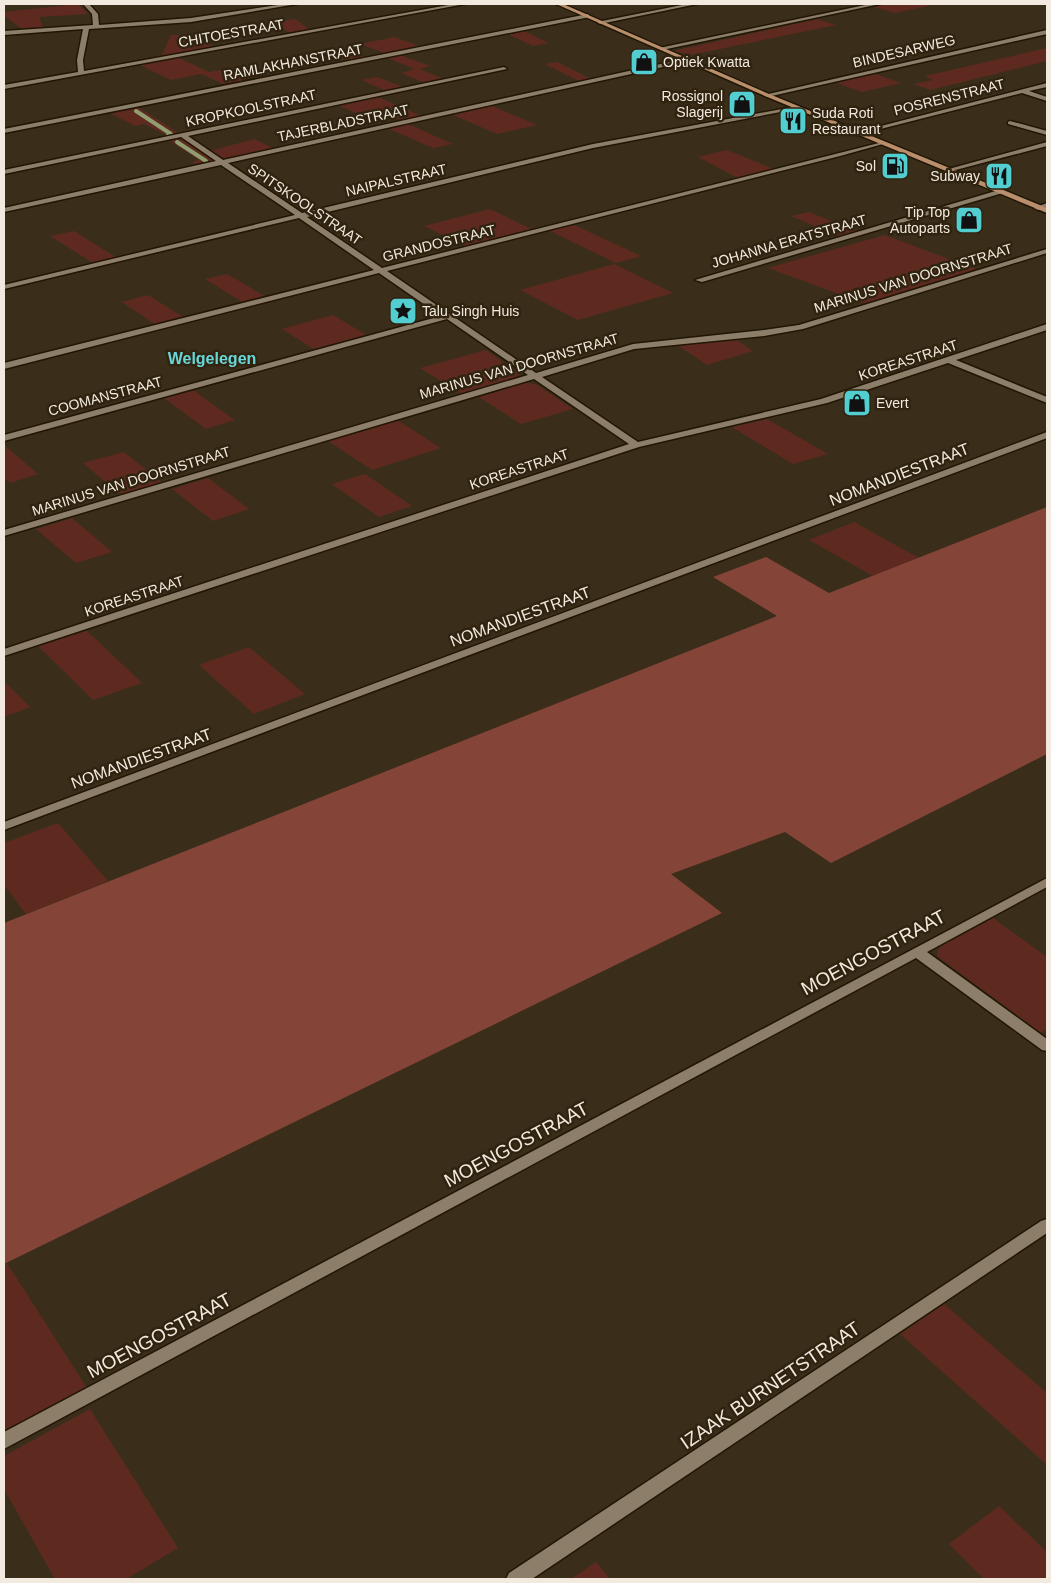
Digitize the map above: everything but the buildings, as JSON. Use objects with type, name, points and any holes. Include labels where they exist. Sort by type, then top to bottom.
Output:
[{"type":"main road","points":[[559,4],[767,95],[1047,211]]},
{"type":"street","points":[[86,4],[95,14],[96,27]]},
{"type":"street","points":[[264,4],[270,8]]},
{"type":"street","points":[[4,33],[191,20],[294,4]]},
{"type":"street","name":"CHITOESTRAAT","points":[[4,87],[462,4]]},
{"type":"street","points":[[600,22],[694,4]]},
{"type":"street","points":[[662,48],[877,4]]},
{"type":"street","name":"RAMLAKHANSTRAAT","points":[[4,131],[588,16]]},
{"type":"street","points":[[81,73],[80,60],[86,28]]},
{"type":"street","name":"BINDESARWEG","points":[[767,95],[1047,32]]},
{"type":"street","name":"TAJERBLADSTRAAT","points":[[4,210],[688,60]]},
{"type":"street","name":"KROPKOOLSTRAAT","points":[[4,172],[504,69]]},
{"type":"street","name":"POSRENSTRAAT","points":[[857,132],[1047,86]]},
{"type":"street","points":[[1024,92],[1047,99]]},
{"type":"street","name":"NAIPALSTRAAT","points":[[4,287],[593,146],[796,107]]},
{"type":"street","points":[[1010,123],[1047,134]]},
{"type":"street","name":"SPITSKOOLSTRAAT","points":[[182,135],[636,445]]},
{"type":"street","name":"GRANDOSTRAAT","points":[[4,366],[838,155],[881,142]]},
{"type":"street","points":[[948,170],[1047,144]]},
{"type":"street","name":"JOHANNA ERATSTRAAT","points":[[699,280],[1002,192]]},
{"type":"street","points":[[1038,208],[1047,205]]},
{"type":"street","name":"MARINUS VAN DOORNSTRAAT","points":[[4,533],[633,346],[764,334],[800,327],[1047,251]]},
{"type":"street","name":"COOMANSTRAAT","points":[[4,438],[446,317]]},
{"type":"street","name":"KOREASTRAAT","points":[[4,653],[636,445],[824,401],[1047,328]]},
{"type":"street","points":[[951,360],[1047,400]]},
{"type":"street","name":"NOMANDIESTRAAT","points":[[4,826],[1047,435]]},
{"type":"street","name":"MOENGOSTRAAT","points":[[4,1441],[1047,882]]},
{"type":"street","points":[[917,952],[1047,1046]]},
{"type":"street","name":"IZAAK BURNETSTRAAT","points":[[516,1579],[1047,1225]]},
{"type":"shaded area","points":[[78,4],[88,14],[39,17],[44,29],[23,30],[4,15],[4,12]]},
{"type":"shaded area","points":[[888,4],[937,4],[895,13],[874,7]]},
{"type":"shaded area","points":[[295,19],[310,30],[290,34],[276,22]]},
{"type":"shaded area","points":[[817,19],[836,25],[691,55],[673,51]]},
{"type":"shaded area","points":[[524,31],[549,43],[533,46],[508,34]]},
{"type":"shaded area","points":[[206,34],[212,48],[161,57],[171,35]]},
{"type":"shaded area","points":[[395,37],[424,48],[389,55],[360,44]]},
{"type":"shaded area","points":[[339,47],[368,58],[350,62],[321,51]]},
{"type":"shaded area","points":[[1047,48],[1047,61],[930,90],[913,84],[933,80],[925,76]]},
{"type":"shaded area","points":[[400,55],[430,66],[420,69],[446,80],[427,84],[401,73],[415,69],[387,58]]},
{"type":"shaded area","points":[[177,57],[209,72],[221,70],[248,82],[228,86],[201,74],[171,80],[138,64]]},
{"type":"shaded area","points":[[557,62],[593,80],[581,82],[545,64]]},
{"type":"shaded area","points":[[873,73],[901,83],[862,92],[834,82]]},
{"type":"shaded area","points":[[377,77],[406,88],[389,92],[361,80]]},
{"type":"shaded area","points":[[376,96],[424,117],[405,121],[378,110],[359,114],[337,105]]},
{"type":"shaded area","points":[[492,106],[537,125],[497,134],[453,115]]},
{"type":"shaded area","points":[[138,107],[177,132],[177,134],[170,137],[145,124],[135,126],[108,112]]},
{"type":"shaded area","points":[[408,124],[453,144],[433,148],[389,129]]},
{"type":"shaded area","points":[[254,139],[275,149],[225,159],[210,151]]},
{"type":"shaded area","points":[[169,140],[184,140],[216,161],[198,166],[192,162],[199,160]]},
{"type":"shaded area","points":[[727,150],[774,169],[738,178],[698,157]]},
{"type":"shaded area","points":[[490,209],[531,229],[465,246],[424,226]]},
{"type":"shaded area","points":[[809,212],[858,232],[841,237],[791,216]]},
{"type":"shaded area","points":[[572,224],[641,256],[616,263],[548,230]]},
{"type":"shaded area","points":[[74,231],[117,258],[93,263],[50,236]]},
{"type":"shaded area","points":[[885,235],[978,270],[866,304],[768,268]]},
{"type":"shaded area","points":[[614,264],[673,293],[578,320],[520,290]]},
{"type":"shaded area","points":[[227,274],[266,297],[244,303],[205,279]]},
{"type":"shaded area","points":[[148,295],[183,317],[156,325],[122,302]]},
{"type":"shaded area","points":[[333,315],[368,336],[315,350],[282,329]]},
{"type":"shaded area","points":[[735,339],[753,351],[707,365],[676,344]]},
{"type":"shaded area","points":[[486,350],[520,374],[513,379],[462,394],[420,368]]},
{"type":"shaded area","points":[[519,383],[537,385],[573,409],[521,424],[477,396]]},
{"type":"shaded area","points":[[193,390],[235,420],[206,429],[164,398]]},
{"type":"shaded area","points":[[767,419],[828,454],[793,464],[732,427]]},
{"type":"shaded area","points":[[397,420],[441,448],[372,470],[328,441]]},
{"type":"shaded area","points":[[4,445],[38,474],[10,483],[4,477]]},
{"type":"shaded area","points":[[124,452],[163,483],[121,495],[83,463]]},
{"type":"shaded area","points":[[365,474],[412,506],[379,517],[332,484]]},
{"type":"shaded area","points":[[208,478],[249,509],[213,521],[172,489]]},
{"type":"shaded area","points":[[1047,507],[1047,754],[831,863],[785,832],[671,874],[722,913],[4,1264],[4,923],[777,616],[713,577],[766,557],[829,593]]},
{"type":"shaded area","points":[[72,518],[112,552],[76,563],[36,529]]},
{"type":"shaded area","points":[[854,522],[919,558],[873,576],[809,540]]},
{"type":"shaded area","points":[[86,630],[142,683],[93,700],[38,646]]},
{"type":"shaded area","points":[[249,647],[305,694],[254,714],[199,665]]},
{"type":"shaded area","points":[[4,681],[30,707],[4,717]]},
{"type":"shaded area","points":[[58,823],[108,881],[26,914],[4,885],[4,843]]},
{"type":"shaded area","points":[[993,918],[1047,957],[1047,1029],[1041,1033],[937,956],[938,950],[942,945]]},
{"type":"shaded area","points":[[7,1263],[87,1388],[4,1432],[4,1264]]},
{"type":"shaded area","points":[[944,1304],[1047,1393],[1046,1464],[900,1334]]},
{"type":"shaded area","points":[[90,1409],[178,1548],[126,1579],[55,1579],[4,1489],[4,1456]]},
{"type":"shaded area","points":[[999,1506],[1047,1552],[1047,1579],[984,1579],[949,1544]]},
{"type":"shaded area","points":[[596,1562],[610,1579],[571,1579]]},
{"type":"waterway","points":[[136,111],[171,134],[168,135]]},
{"type":"waterway","points":[[177,142],[206,161]]},
{"type":"place","name":"Optiek Kwatta","points":[[644,62]]},
{"type":"place","name":"Rossignol Slagerij","points":[[742,104]]},
{"type":"place","name":"Suda Roti Restaurant","points":[[793,121]]},
{"type":"place","name":"Sol","points":[[895,166]]},
{"type":"place","name":"Subway","points":[[999,176]]},
{"type":"place","name":"Tip Top Autoparts","points":[[969,220]]},
{"type":"place","name":"Talu Singh Huis","points":[[403,311]]},
{"type":"place","name":"Evert","points":[[857,403]]},
{"type":"district","name":"Welgelegen","points":[[212,358]]}]
